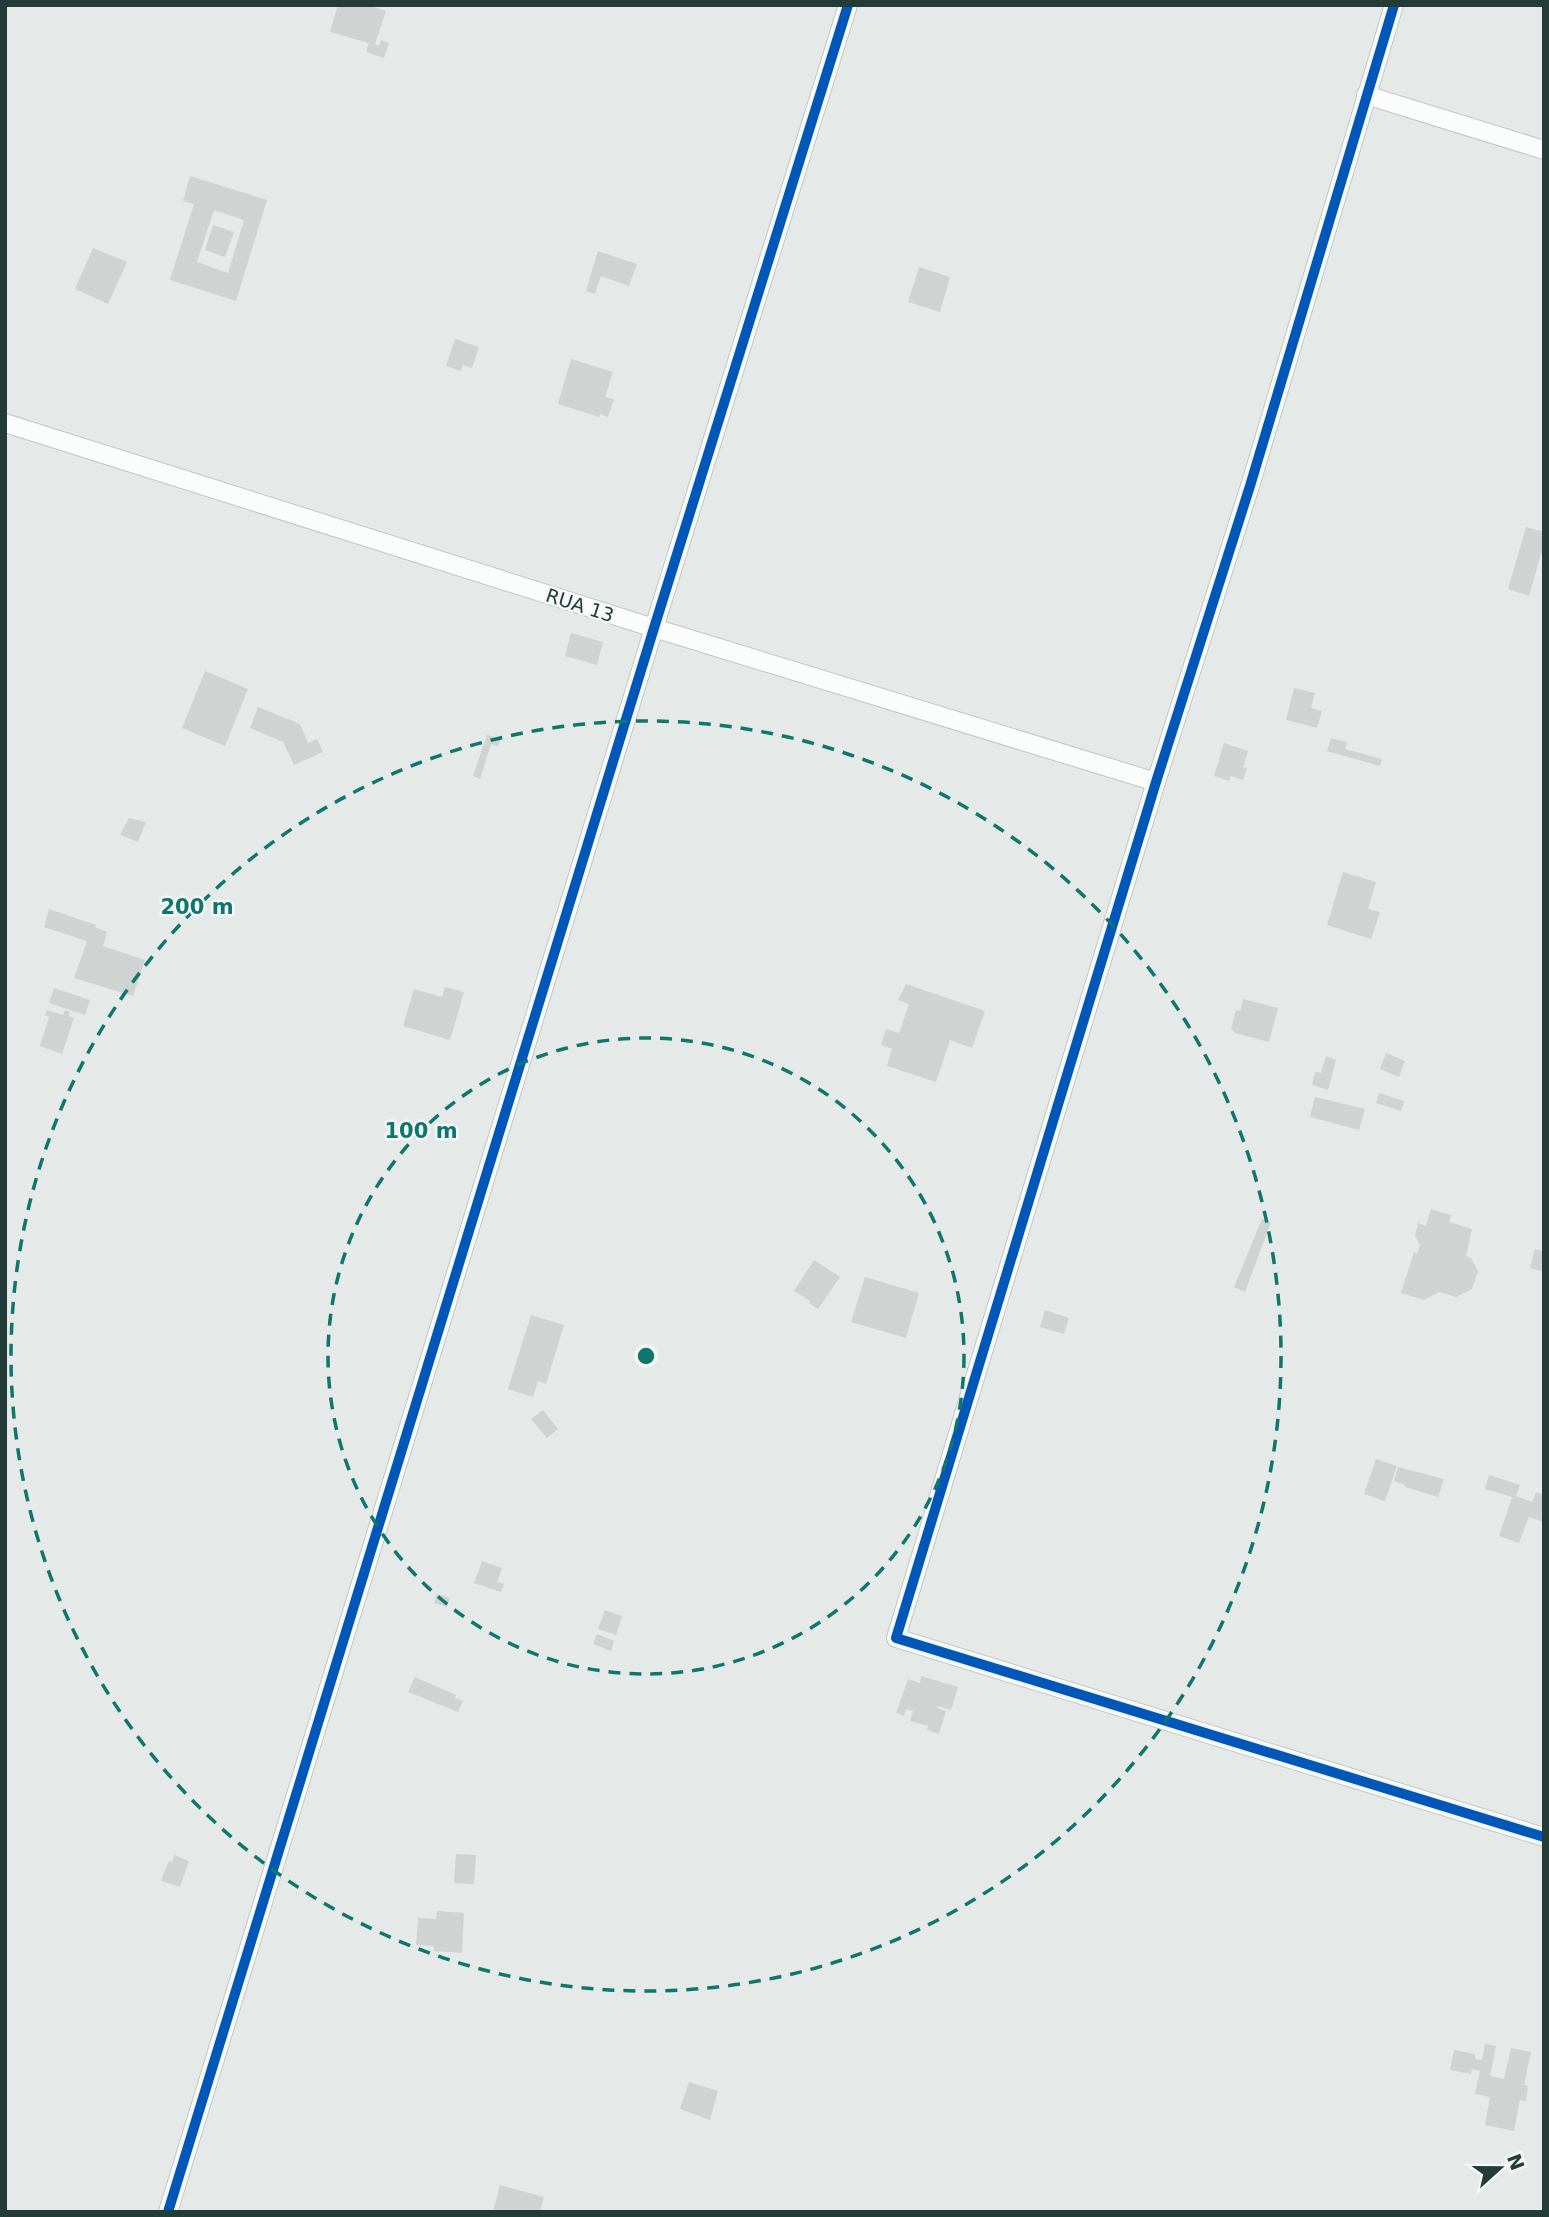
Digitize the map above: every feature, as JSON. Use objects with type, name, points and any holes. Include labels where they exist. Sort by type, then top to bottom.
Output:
[{"type":"street","points":[[168,2212],[848,5]]},
{"type":"street","points":[[1394,5],[1250,486],[1156,782],[895,1638],[1544,1836]]},
{"type":"street","points":[[1366,94],[1544,150]]},
{"type":"street","name":"RUA 13","points":[[5,423],[654,628],[1156,782]]},
{"type":"building","points":[[338,5],[367,5],[386,11],[375,44],[379,46],[381,40],[389,43],[384,58],[366,52],[369,43],[330,32]]},
{"type":"building","points":[[190,176],[267,200],[236,301],[170,280],[194,204],[183,201]],"holes":[[[214,210],[244,220],[228,273],[197,262]]]},
{"type":"building","points":[[213,225],[234,232],[225,257],[205,250]]},
{"type":"building","points":[[93,248],[127,262],[108,304],[75,289]]},
{"type":"building","points":[[598,251],[637,264],[629,286],[601,276],[595,294],[586,291]]},
{"type":"building","points":[[919,267],[950,277],[940,312],[908,302]]},
{"type":"building","points":[[455,339],[479,347],[472,368],[463,365],[461,371],[446,366]]},
{"type":"building","points":[[571,359],[613,372],[605,397],[614,399],[608,417],[600,414],[599,417],[558,404]]},
{"type":"building","points":[[1526,527],[1544,532],[1544,555],[1541,554],[1529,596],[1508,589]]},
{"type":"building","points":[[571,633],[603,642],[597,665],[565,656]]},
{"type":"building","points":[[205,671],[248,689],[225,746],[182,728]]},
{"type":"building","points":[[1294,688],[1315,693],[1311,708],[1322,711],[1317,728],[1286,720]]},
{"type":"building","points":[[258,707],[300,724],[308,743],[317,739],[323,752],[294,765],[283,742],[250,728]]},
{"type":"building","points":[[487,735],[501,739],[498,746],[491,744],[480,779],[473,776]]},
{"type":"building","points":[[1331,738],[1347,742],[1345,749],[1382,759],[1380,766],[1327,751]]},
{"type":"building","points":[[1224,743],[1248,751],[1243,767],[1247,768],[1243,780],[1231,776],[1229,781],[1214,776]]},
{"type":"building","points":[[129,818],[146,822],[138,842],[120,835]]},
{"type":"building","points":[[1343,872],[1376,882],[1368,909],[1380,912],[1371,939],[1327,925]]},
{"type":"building","points":[[49,909],[96,925],[95,927],[107,932],[103,946],[145,960],[133,996],[74,978],[87,941],[44,927]]},
{"type":"building","points":[[906,984],[985,1011],[972,1048],[950,1040],[936,1082],[887,1066],[892,1049],[881,1045],[886,1029],[899,1033],[909,1004],[898,1000]]},
{"type":"building","points":[[445,987],[464,992],[450,1040],[403,1026],[414,989],[442,997]]},
{"type":"building","points":[[54,988],[90,1000],[85,1015],[49,1003]]},
{"type":"building","points":[[1243,999],[1278,1008],[1269,1042],[1235,1033],[1231,1029],[1236,1010],[1240,1011]]},
{"type":"building","points":[[47,1010],[63,1015],[65,1010],[74,1018],[62,1054],[40,1046],[49,1017],[45,1015]]},
{"type":"building","points":[[1386,1053],[1405,1061],[1399,1077],[1380,1069]]},
{"type":"building","points":[[1326,1056],[1336,1060],[1328,1090],[1312,1085],[1315,1072],[1321,1073]]},
{"type":"building","points":[[1379,1093],[1404,1101],[1401,1111],[1376,1103]]},
{"type":"building","points":[[1315,1097],[1365,1109],[1359,1130],[1310,1117]]},
{"type":"building","points":[[1431,1209],[1451,1215],[1449,1222],[1472,1229],[1466,1256],[1471,1258],[1478,1271],[1472,1289],[1456,1297],[1439,1292],[1424,1300],[1401,1293],[1414,1252],[1417,1254],[1420,1245],[1415,1236],[1418,1223],[1426,1226]]},
{"type":"building","points":[[1262,1219],[1271,1222],[1245,1292],[1234,1287]]},
{"type":"building","points":[[1535,1249],[1544,1251],[1544,1272],[1530,1268]]},
{"type":"building","points":[[814,1260],[840,1277],[818,1309],[794,1291]]},
{"type":"building","points":[[865,1277],[919,1293],[906,1338],[851,1322]]},
{"type":"building","points":[[1045,1310],[1069,1318],[1064,1334],[1040,1327]]},
{"type":"building","points":[[531,1315],[564,1325],[546,1384],[538,1381],[533,1397],[508,1389]]},
{"type":"building","points":[[543,1410],[558,1429],[547,1438],[531,1419]]},
{"type":"building","points":[[1376,1459],[1397,1466],[1385,1501],[1364,1494]]},
{"type":"building","points":[[1398,1467],[1444,1479],[1438,1497],[1394,1481]]},
{"type":"building","points":[[1489,1475],[1520,1485],[1516,1496],[1532,1502],[1536,1492],[1544,1495],[1544,1522],[1529,1517],[1519,1543],[1499,1536],[1512,1497],[1485,1489]]},
{"type":"building","points":[[482,1561],[502,1568],[497,1582],[504,1584],[501,1592],[474,1583]]},
{"type":"building","points":[[437,1594],[450,1598],[447,1607],[434,1603]]},
{"type":"building","points":[[605,1610],[622,1616],[616,1635],[598,1629]]},
{"type":"building","points":[[597,1634],[614,1641],[611,1651],[593,1644]]},
{"type":"building","points":[[921,1676],[958,1687],[951,1710],[938,1706],[937,1708],[946,1711],[939,1734],[927,1730],[928,1726],[910,1721],[913,1711],[906,1709],[904,1716],[896,1713],[908,1679],[920,1683]]},
{"type":"building","points":[[415,1677],[456,1695],[455,1698],[463,1701],[458,1712],[408,1692]]},
{"type":"building","points":[[456,1854],[476,1855],[474,1884],[454,1883]]},
{"type":"building","points":[[174,1855],[189,1861],[180,1887],[161,1881]]},
{"type":"building","points":[[437,1911],[464,1913],[462,1953],[434,1951],[434,1946],[416,1945],[418,1918],[436,1919]]},
{"type":"building","points":[[1485,2044],[1496,2046],[1490,2076],[1504,2079],[1511,2048],[1531,2052],[1524,2085],[1528,2086],[1526,2101],[1520,2100],[1514,2131],[1485,2125],[1490,2097],[1475,2094],[1480,2071],[1472,2069],[1471,2074],[1450,2070],[1454,2050],[1475,2054],[1475,2059],[1482,2060]]},
{"type":"building","points":[[689,2082],[718,2091],[710,2120],[680,2109]]},
{"type":"building","points":[[500,2185],[544,2197],[540,2212],[493,2212]]},
{"type":"cycle path","points":[[168,2212],[848,5]]},
{"type":"cycle path","points":[[1394,5],[1250,486],[1156,782],[896,1638],[1544,1837]]}]
